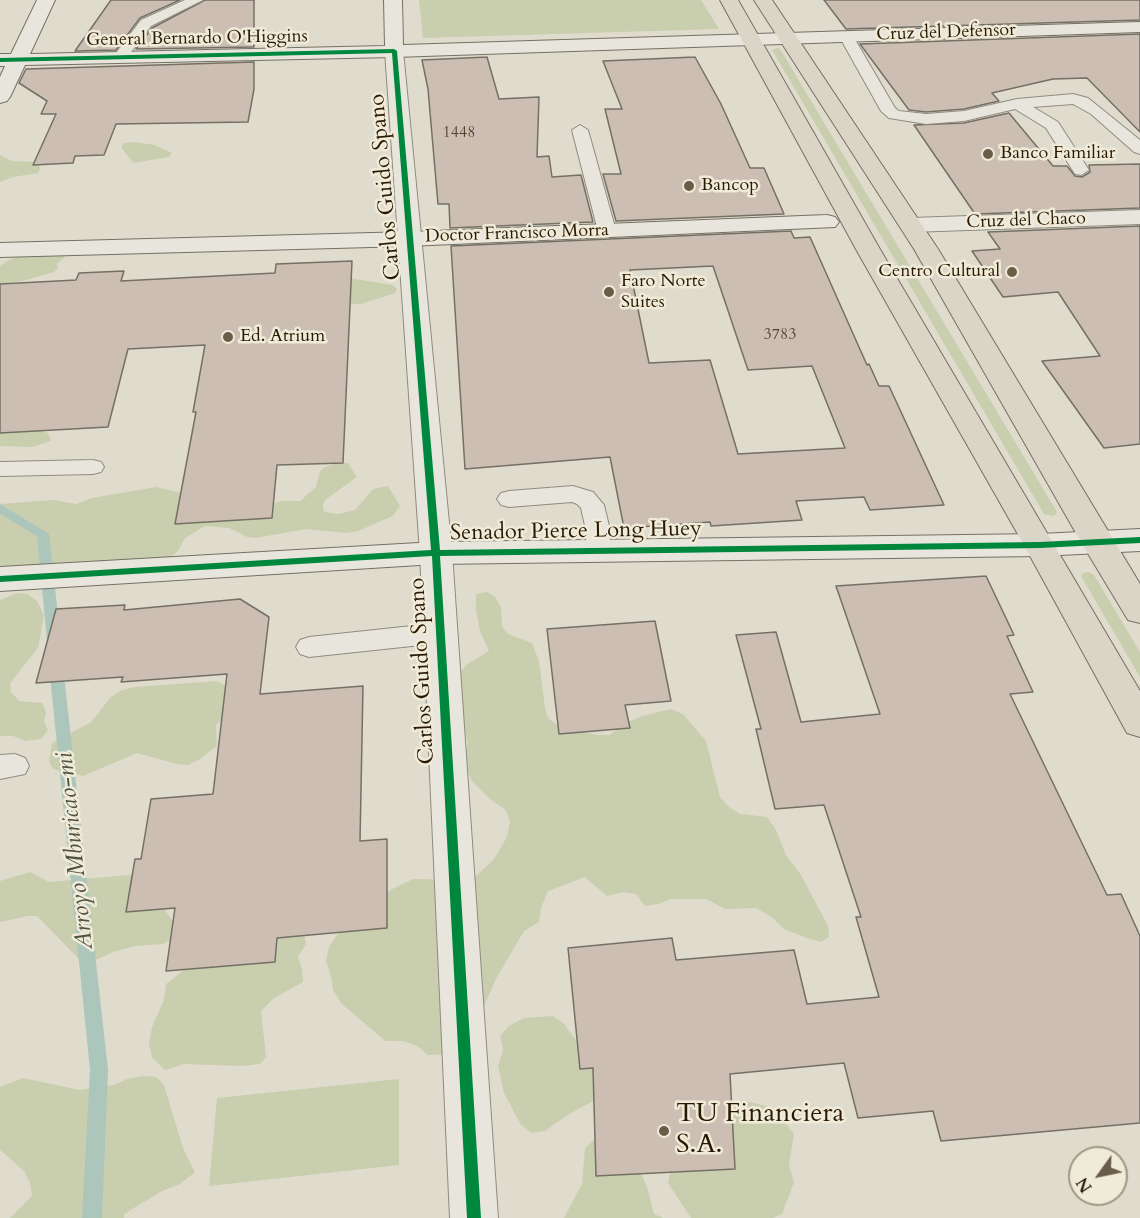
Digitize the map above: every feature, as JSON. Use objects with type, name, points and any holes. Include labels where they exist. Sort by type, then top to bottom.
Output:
[{"type":"highway","points":[[729,0],[752,39],[840,221],[1040,544],[1140,723]]},
{"type":"highway","points":[[763,0],[911,225],[1089,542],[1140,611]]},
{"type":"street","points":[[0,97],[8,60],[46,0]]},
{"type":"street","name":"Carlos Guido Spano","points":[[393,0],[394,51],[436,553],[474,1218]]},
{"type":"street","name":"Cruz del Defensor","points":[[752,39],[1137,30]]},
{"type":"street","name":"General Bernardo O'Higgins","points":[[8,60],[394,51],[752,39]]},
{"type":"street","name":"Cruz del Chaco","points":[[911,225],[1140,217]]},
{"type":"street","name":"Doctor Francisco Morra","points":[[0,250],[409,239],[840,221]]},
{"type":"street","name":"Senador Pierce Long Huey","points":[[0,579],[436,553],[1040,544],[1140,540]]},
{"type":"lane","points":[[120,57],[146,23],[196,0]]},
{"type":"lane","points":[[846,36],[889,111],[895,115],[926,118],[964,116],[1017,104],[1059,99],[1083,101],[1140,149]]},
{"type":"lane","points":[[1017,104],[1052,125],[1081,170]]},
{"type":"lane","points":[[580,130],[607,231]]},
{"type":"lane","points":[[0,469],[93,466]]},
{"type":"lane","points":[[509,499],[573,494],[585,498],[592,505],[598,530],[598,551]]},
{"type":"lane","points":[[309,647],[440,633]]},
{"type":"green space","points":[[419,0],[701,0],[719,29],[423,38]]},
{"type":"green space","points":[[780,49],[1057,512],[1054,516],[1044,514],[772,50]]},
{"type":"green space","points":[[124,143],[155,145],[172,153],[169,157],[133,163],[121,147]]},
{"type":"green space","points":[[0,155],[12,161],[39,162],[40,169],[38,173],[13,177],[0,182]]},
{"type":"green space","points":[[55,249],[65,257],[57,264],[58,268],[54,272],[23,281],[0,284],[0,266],[7,261],[22,254]]},
{"type":"green space","points":[[349,278],[393,285],[397,289],[395,293],[361,304],[335,304]]},
{"type":"green space","points":[[0,420],[48,433],[51,441],[32,447],[0,446]]},
{"type":"green space","points":[[340,462],[348,463],[357,477],[325,500],[324,512],[339,514],[355,510],[373,489],[388,486],[400,506],[393,516],[358,531],[347,533],[306,529],[256,538],[247,537],[229,528],[205,526],[185,538],[178,551],[157,568],[0,576],[0,504],[54,500],[76,504],[92,498],[156,487],[256,510],[281,501],[300,501],[316,487],[320,471]]},
{"type":"green space","points":[[1089,572],[1094,575],[1140,652],[1140,677],[1081,576]]},
{"type":"green space","points":[[487,592],[495,597],[501,607],[502,626],[508,634],[532,643],[539,661],[548,718],[557,725],[597,735],[609,735],[642,716],[671,709],[683,714],[706,741],[720,797],[740,814],[767,817],[776,830],[786,855],[801,875],[828,926],[829,937],[821,942],[807,938],[784,929],[773,918],[756,908],[725,909],[706,899],[671,899],[645,906],[636,894],[623,892],[607,896],[585,877],[548,891],[541,908],[539,922],[524,931],[457,1054],[428,1055],[417,1046],[403,1041],[385,1041],[341,1003],[333,990],[326,961],[329,947],[339,932],[372,899],[413,879],[472,880],[494,859],[507,837],[510,821],[506,810],[491,800],[472,781],[463,762],[468,742],[457,714],[459,674],[466,665],[489,651],[480,631],[476,611],[476,594]]},
{"type":"green space","points":[[17,593],[27,594],[37,601],[44,615],[38,648],[10,683],[11,692],[19,701],[42,703],[46,712],[44,721],[48,730],[41,739],[25,741],[13,736],[0,736],[0,600]]},
{"type":"green space","points":[[217,681],[233,690],[225,717],[216,725],[217,746],[188,765],[137,753],[83,776],[53,769],[49,762],[52,743],[91,722],[111,697],[122,690]]},
{"type":"green space","points":[[30,872],[49,882],[139,874],[175,924],[173,939],[163,944],[135,946],[113,952],[96,960],[80,960],[37,916],[0,922],[0,881]]},
{"type":"green space","points":[[303,927],[306,944],[298,957],[303,982],[274,998],[261,1011],[266,1057],[260,1064],[242,1066],[184,1064],[165,1070],[152,1057],[149,1043],[152,1027],[164,1000],[166,984],[188,967]]},
{"type":"green space","points":[[553,1016],[564,1024],[584,1051],[608,1064],[604,1095],[566,1116],[545,1131],[532,1133],[521,1125],[504,1093],[498,1066],[503,1050],[500,1036],[509,1026],[524,1018]]},
{"type":"green space","points":[[144,1076],[156,1077],[164,1085],[183,1148],[195,1172],[180,1184],[162,1191],[124,1214],[124,1218],[10,1218],[32,1196],[30,1183],[24,1171],[0,1150],[0,1087],[23,1078],[80,1090],[114,1085],[127,1079]]},
{"type":"green space","points":[[399,1079],[399,1165],[209,1186],[217,1098]]},
{"type":"green space","points":[[743,1100],[773,1108],[794,1134],[789,1165],[794,1182],[782,1214],[772,1218],[691,1218],[668,1183],[671,1169],[716,1108]]},
{"type":"green space","points":[[596,1138],[648,1160],[641,1174],[654,1214],[664,1218],[564,1218],[582,1184],[585,1148]]},
{"type":"building","points":[[111,0],[180,0],[140,18],[116,50],[75,51]]},
{"type":"building","points":[[205,0],[254,0],[254,47],[136,49],[152,28]]},
{"type":"building","points":[[824,0],[1140,0],[1140,20],[846,29]]},
{"type":"building","points":[[1140,34],[1140,132],[1087,78],[1053,79],[992,93],[999,101],[964,109],[926,112],[909,110],[860,44]]},
{"type":"building","points":[[487,57],[499,99],[539,97],[537,157],[549,156],[552,177],[581,175],[593,222],[450,228],[449,204],[438,204],[428,89],[422,60]]},
{"type":"building","points":[[695,57],[721,104],[750,168],[764,168],[784,214],[616,221],[603,174],[621,174],[605,109],[622,109],[603,61]]},
{"type":"building","points":[[254,62],[254,89],[248,122],[116,124],[104,155],[75,156],[73,163],[33,165],[56,114],[41,114],[47,101],[19,83],[26,69]]},
{"type":"building","points":[[1009,113],[1053,166],[1067,166],[1075,176],[1082,177],[1090,172],[1089,165],[1140,164],[1140,208],[975,214],[914,125],[964,123]]},
{"type":"building","points":[[1140,226],[1140,444],[1104,448],[1042,361],[1100,356],[1058,292],[1003,297],[972,251],[1000,249],[988,232]]},
{"type":"building","points":[[791,231],[794,238],[810,237],[867,365],[869,364],[879,386],[889,386],[944,505],[870,510],[864,497],[796,501],[802,520],[711,526],[710,522],[624,528],[610,457],[465,469],[451,246]],"holes":[[[713,266],[748,370],[812,366],[845,448],[738,454],[710,360],[649,363],[630,270]]]},
{"type":"building","points":[[352,261],[343,463],[277,465],[272,518],[175,524],[196,412],[193,412],[205,345],[128,349],[108,427],[0,433],[0,284],[76,280],[79,273],[124,271],[121,281],[275,273],[276,264]]},
{"type":"building","points":[[986,576],[1014,635],[1007,636],[1033,692],[1010,694],[1107,895],[1121,894],[1140,936],[1140,1123],[941,1141],[933,1111],[858,1118],[844,1063],[730,1074],[735,1169],[596,1176],[593,1068],[580,1069],[568,948],[672,938],[676,960],[794,950],[807,1004],[879,997],[856,917],[861,917],[824,805],[775,809],[756,729],[761,729],[736,635],[776,632],[801,722],[880,714],[836,586]]},
{"type":"building","points":[[240,599],[269,617],[260,694],[363,686],[360,841],[387,839],[387,928],[277,938],[275,962],[166,971],[175,908],[126,912],[135,859],[141,859],[151,799],[213,794],[227,674],[121,682],[123,677],[36,683],[56,609],[125,605],[124,610]]},
{"type":"building","points":[[655,621],[671,701],[625,705],[630,728],[559,734],[547,629]]},
{"type":"waterway","name":"Arroyo Mburicao-mi","points":[[0,508],[43,534],[54,641]]},
{"type":"waterway","name":"Arroyo Mburicao-mi","points":[[56,666],[99,1070],[92,1218]]},
{"type":"cycle path","points":[[0,60],[394,51],[436,553],[474,1218]]},
{"type":"cycle path","points":[[0,579],[436,553],[1040,545],[1140,540]]},
{"type":"place","name":"Banco Familiar","points":[[988,154]]},
{"type":"place","name":"Bancop","points":[[689,186]]},
{"type":"place","name":"Centro Cultural","points":[[1012,272]]},
{"type":"place","name":"Faro Norte Suites","points":[[609,292]]},
{"type":"place","name":"Ed. Atrium","points":[[228,337]]},
{"type":"place","name":"TU Financiera S.A.","points":[[664,1131]]}]
